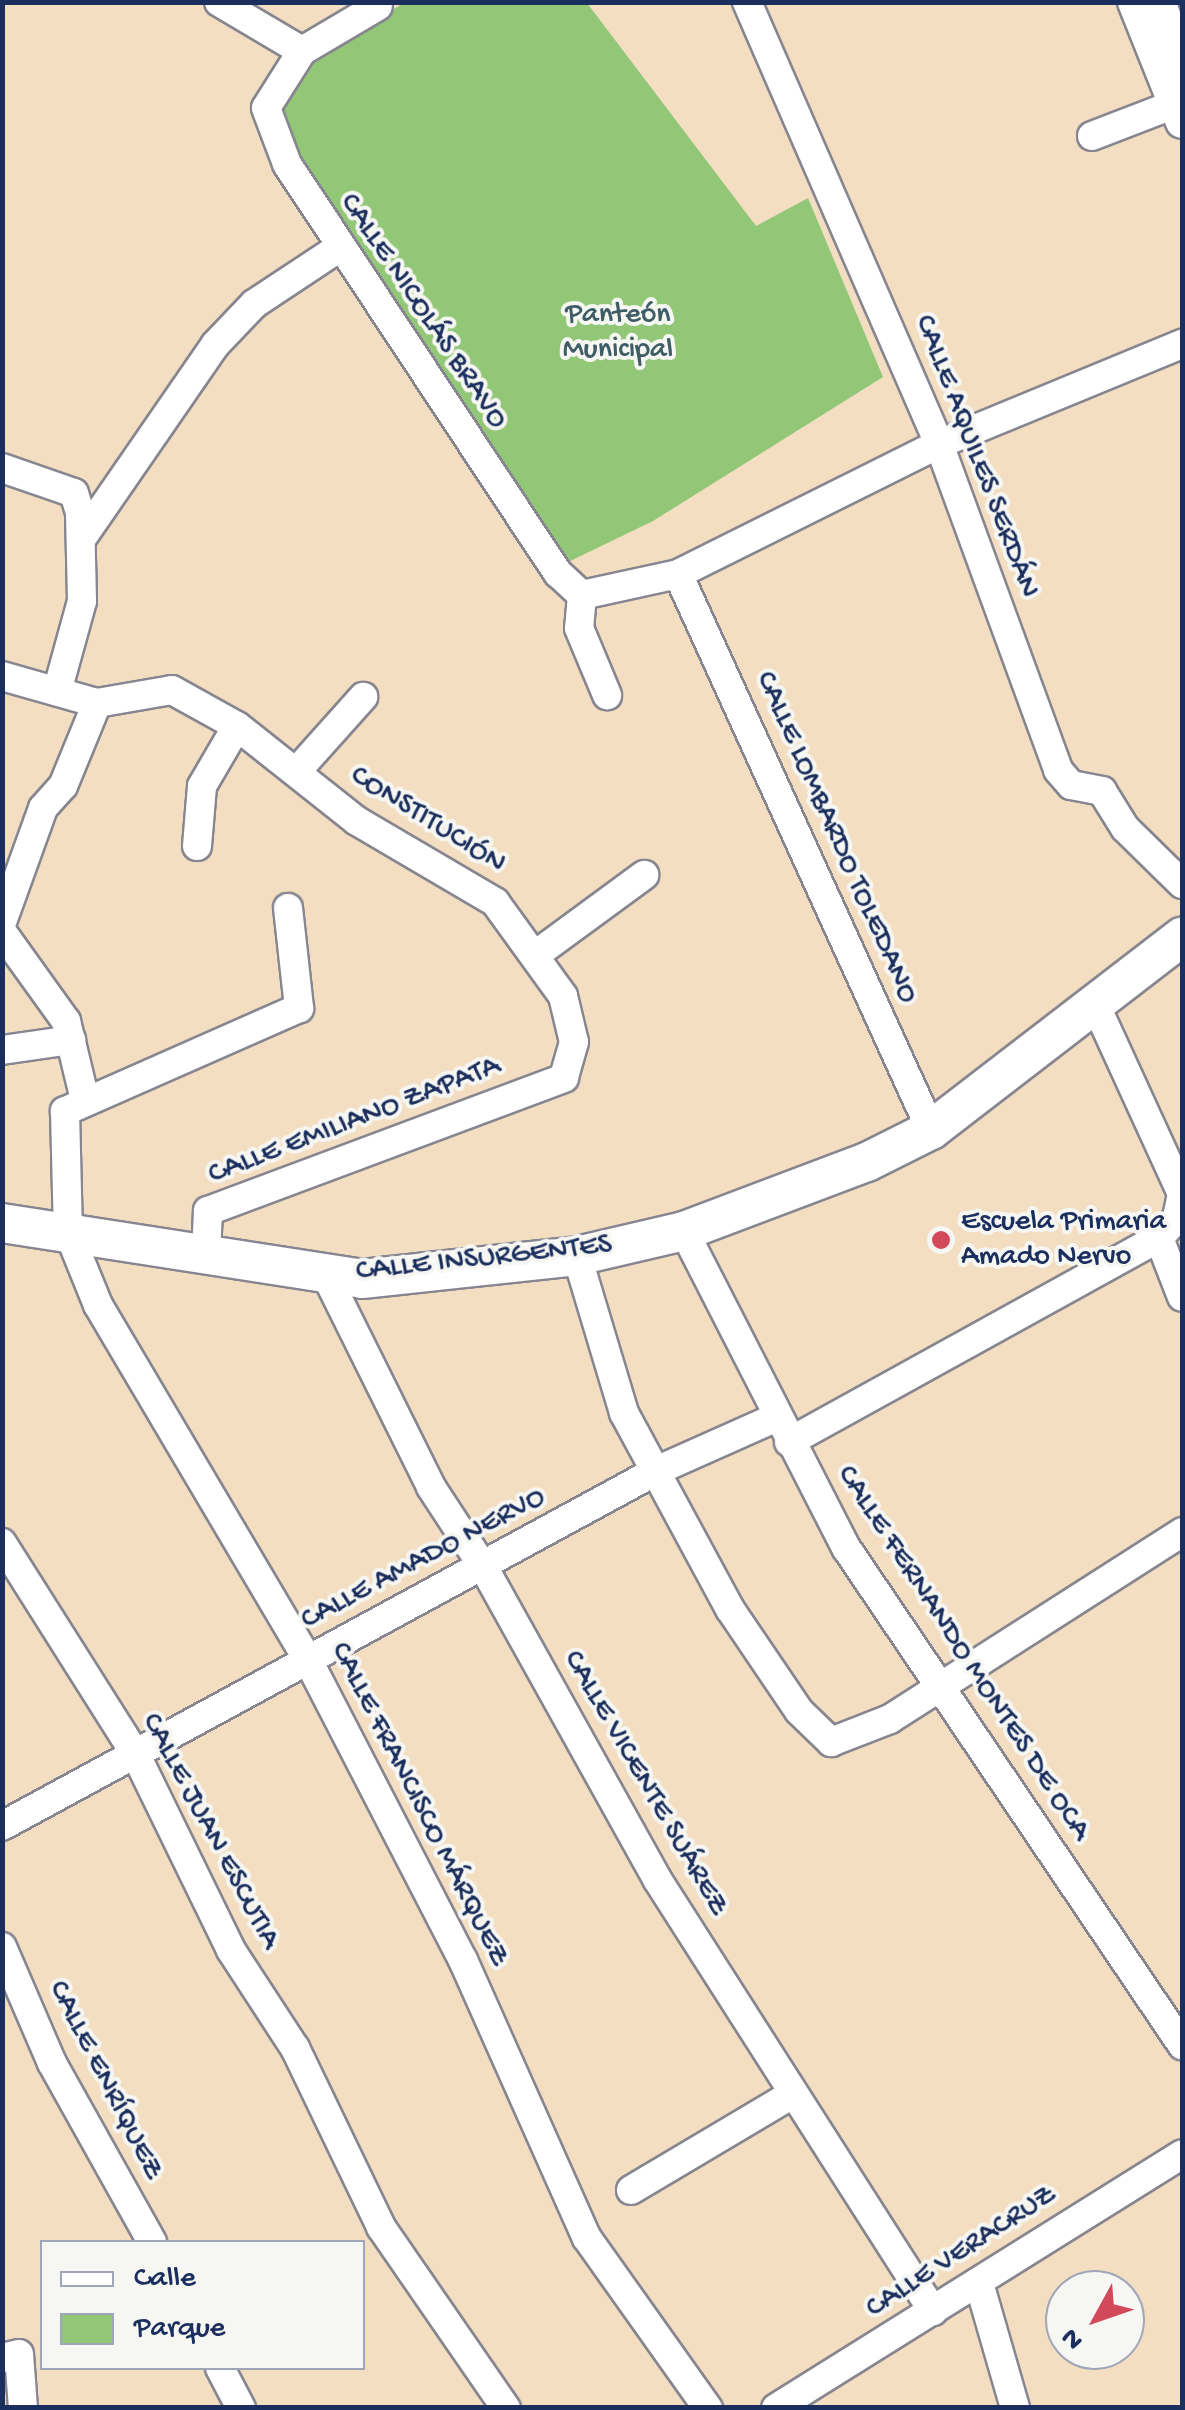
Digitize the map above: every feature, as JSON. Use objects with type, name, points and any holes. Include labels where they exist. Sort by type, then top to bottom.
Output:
[{"type":"main road","name":"CALLE INSURGENTES","points":[[2,1223],[68,1230],[362,1279],[577,1256],[684,1231],[932,1130],[1182,937]]},
{"type":"street","points":[[219,2],[302,51],[378,6]]},
{"type":"street","points":[[1092,136],[1179,113],[1134,2]]},
{"type":"street","points":[[1159,2],[1182,62]]},
{"type":"street","name":"CALLE AQUILES SERDÁN","points":[[751,5],[939,444],[1058,770],[1071,785],[1102,791],[1125,828],[1182,884]]},
{"type":"street","name":"CALLE NICOLÁS BRAVO","points":[[302,51],[266,108],[287,164],[558,573],[582,595]]},
{"type":"street","points":[[84,535],[214,345],[254,304],[340,247]]},
{"type":"street","points":[[607,694],[578,628],[582,595],[678,574],[939,444],[1182,344]]},
{"type":"street","points":[[2,468],[74,493],[84,535],[82,601],[57,692]]},
{"type":"street","name":"CALLE LOMBARDO TOLEDANO","points":[[678,574],[932,1130]]},
{"type":"street","points":[[2,676],[97,703],[63,786],[43,808],[2,922]]},
{"type":"street","name":"CONSTITUCIÓN","points":[[97,703],[172,690],[238,726],[357,821],[495,902],[538,953],[563,996],[574,1042],[564,1078]]},
{"type":"street","points":[[296,772],[363,697]]},
{"type":"street","points":[[196,846],[202,786],[238,726]]},
{"type":"street","points":[[538,953],[644,875]]},
{"type":"street","points":[[68,1230],[65,1111],[299,1008],[288,908]]},
{"type":"street","points":[[2,932],[66,1021],[85,1100]]},
{"type":"street","points":[[1096,1006],[1177,1164],[1182,1194],[1177,1218],[1159,1238],[1182,1297]]},
{"type":"street","points":[[2,1050],[70,1040]]},
{"type":"street","name":"CALLE EMILIANO ZAPATA","points":[[206,1253],[208,1211],[564,1078]]},
{"type":"street","name":"CALLE FRANCISCO MÁRQUEZ","points":[[68,1230],[98,1304],[307,1658],[463,1960],[588,2238],[708,2408]]},
{"type":"street","name":"CALLE FERNANDO MONTES DE OCA","points":[[684,1231],[782,1430],[847,1549],[1182,2045]]},
{"type":"street","name":"CALLE AMADO NERVO","points":[[2,1826],[307,1658],[484,1568],[658,1470],[782,1430],[1159,1238]]},
{"type":"street","points":[[577,1256],[624,1413],[730,1609],[799,1711],[831,1742],[890,1720],[1182,1532]]},
{"type":"street","name":"CALLE VICENTE SUÁREZ","points":[[325,1273],[431,1487],[484,1568],[657,1878],[933,2312]]},
{"type":"street","name":"CALLE JUAN ESCUTIA","points":[[2,1544],[12,1586],[135,1753],[232,1950],[321,2103],[380,2227],[506,2408]]},
{"type":"street","name":"CALLE ENRÍQUEZ","points":[[2,1946],[52,2063],[151,2240]]},
{"type":"street","points":[[631,2190],[793,2094]]},
{"type":"street","name":"CALLE VERACRUZ","points":[[776,2408],[1180,2165]]},
{"type":"street","points":[[980,2282],[1015,2408]]},
{"type":"street","points":[[11,2356],[23,2408]]},
{"type":"street","points":[[221,2370],[241,2408]]},
{"type":"green space","name":"Panteón Municipal","points":[[404,3],[587,3],[756,226],[808,198],[883,377],[653,521],[562,565],[294,159],[282,106],[312,56]]},
{"type":"place","name":"Escuela Primaria Amado Nervo","points":[[941,1240]]}]
